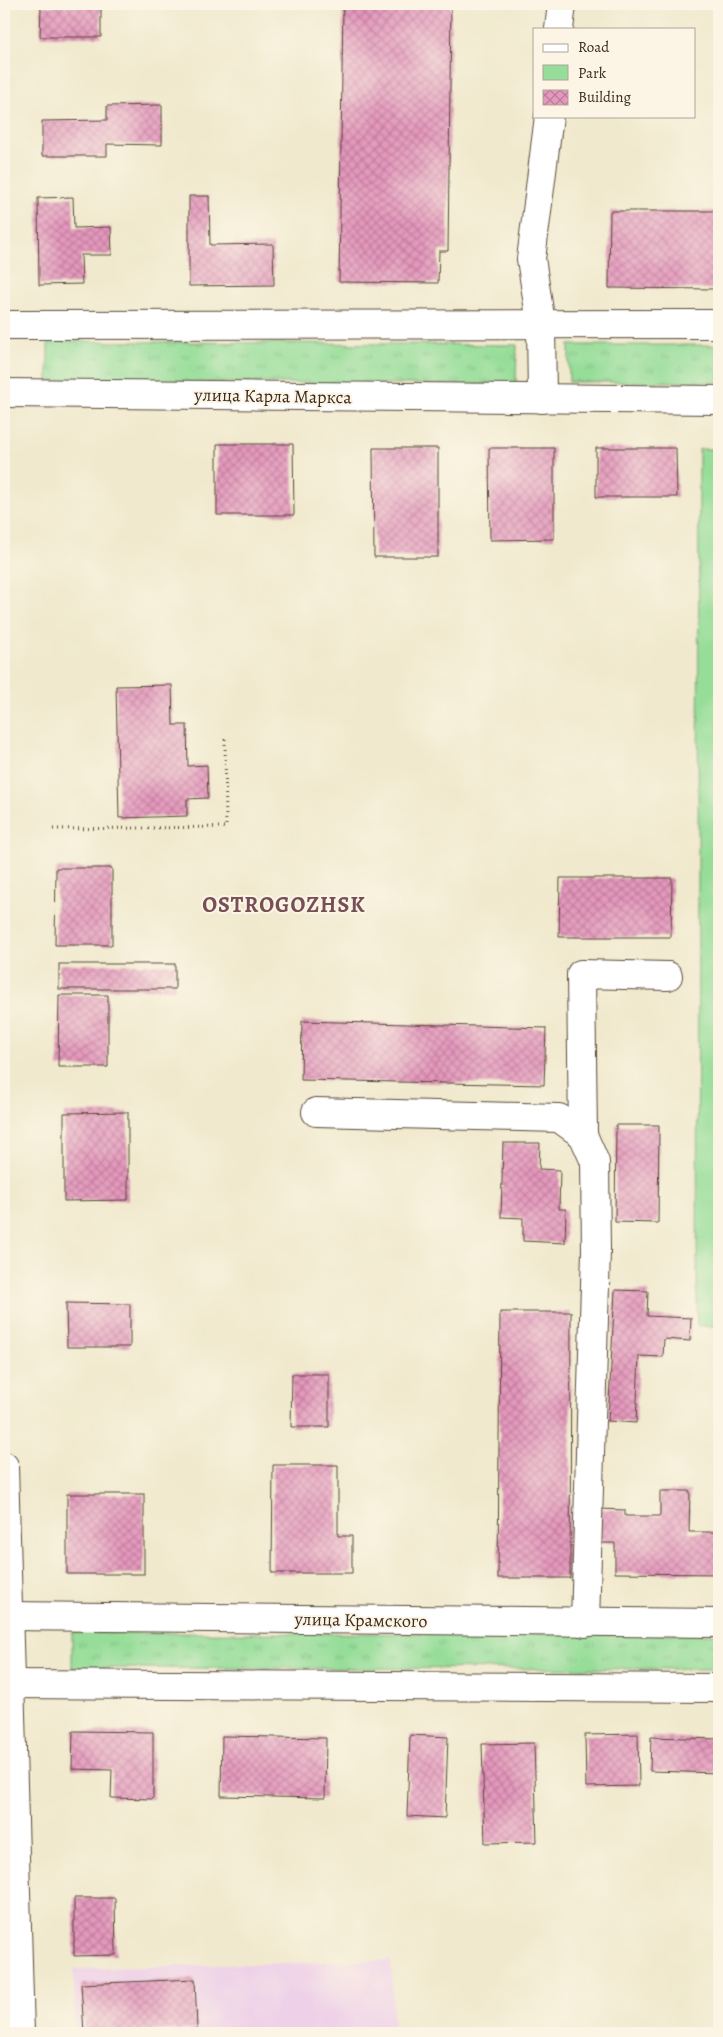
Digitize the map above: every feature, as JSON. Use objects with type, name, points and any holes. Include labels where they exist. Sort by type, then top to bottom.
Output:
[{"type":"street","points":[[559,28],[562,4]]},
{"type":"street","points":[[542,400],[541,324],[531,259],[549,118]]},
{"type":"street","points":[[4,325],[719,324]]},
{"type":"street","name":"улица Карла Маркса","points":[[4,393],[542,400],[719,400]]},
{"type":"street","points":[[585,1622],[596,1251],[595,1162],[583,1135],[581,974],[668,976]]},
{"type":"street","points":[[316,1112],[559,1118],[583,1135]]},
{"type":"street","points":[[4,1466],[7,1684],[20,2033]]},
{"type":"street","name":"улица Крамского","points":[[6,1616],[719,1623]]},
{"type":"street","points":[[7,1684],[719,1688]]},
{"type":"path","points":[[53,829],[226,826],[225,737]]},
{"type":"shaded area","points":[[391,1960],[394,2033],[75,2033],[74,1969]]},
{"type":"green space","points":[[48,341],[517,345],[516,385],[48,381]]},
{"type":"green space","points":[[569,345],[719,345],[719,382],[569,382]]},
{"type":"green space","points":[[699,449],[719,449],[719,1326],[697,1326]]},
{"type":"green space","points":[[72,1633],[719,1634],[719,1669],[72,1668]]},
{"type":"building","points":[[343,4],[451,4],[448,251],[439,251],[438,283],[339,282]]},
{"type":"building","points":[[41,6],[101,6],[101,37],[40,37]]},
{"type":"building","points":[[162,105],[162,145],[107,144],[107,156],[42,156],[42,121],[107,120],[107,106]]},
{"type":"building","points":[[189,196],[209,196],[210,245],[273,244],[274,285],[189,286]]},
{"type":"building","points":[[73,197],[74,228],[111,227],[112,255],[81,255],[82,284],[39,285],[38,198]]},
{"type":"building","points":[[610,211],[718,211],[717,289],[609,288]]},
{"type":"building","points":[[217,444],[293,444],[294,515],[217,515]]},
{"type":"building","points":[[373,448],[438,448],[438,557],[374,557]]},
{"type":"building","points":[[489,448],[554,448],[554,539],[490,540]]},
{"type":"building","points":[[596,448],[676,448],[677,497],[596,497]]},
{"type":"building","points":[[172,685],[173,725],[187,725],[188,766],[207,765],[208,798],[187,799],[187,816],[119,818],[116,686]]},
{"type":"building","points":[[56,868],[112,868],[112,945],[55,945]]},
{"type":"building","points":[[560,878],[672,878],[671,937],[559,937]]},
{"type":"building","points":[[59,964],[175,964],[175,989],[59,989]]},
{"type":"building","points":[[59,995],[108,995],[108,1067],[58,1067]]},
{"type":"building","points":[[302,1021],[546,1028],[544,1085],[301,1080]]},
{"type":"building","points":[[128,1112],[128,1200],[64,1201],[64,1113]]},
{"type":"building","points":[[616,1125],[659,1125],[658,1223],[615,1222]]},
{"type":"building","points":[[503,1143],[540,1143],[539,1169],[560,1170],[559,1209],[566,1209],[565,1243],[523,1241],[523,1218],[501,1217]]},
{"type":"building","points":[[615,1290],[648,1291],[647,1316],[691,1318],[690,1341],[664,1339],[663,1357],[639,1356],[636,1423],[608,1421]]},
{"type":"building","points":[[66,1303],[130,1304],[130,1347],[67,1347]]},
{"type":"building","points":[[500,1312],[571,1312],[570,1578],[498,1578]]},
{"type":"building","points":[[292,1374],[329,1374],[329,1427],[291,1427]]},
{"type":"building","points":[[273,1465],[338,1465],[338,1536],[352,1536],[352,1573],[272,1573]]},
{"type":"building","points":[[660,1491],[690,1491],[689,1532],[719,1532],[719,1574],[615,1573],[615,1543],[599,1543],[599,1509],[625,1510],[625,1516],[660,1516]]},
{"type":"building","points":[[67,1494],[144,1494],[144,1574],[67,1574]]},
{"type":"building","points":[[73,1731],[153,1732],[153,1799],[111,1798],[112,1770],[72,1769]]},
{"type":"building","points":[[638,1734],[639,1786],[586,1787],[585,1735]]},
{"type":"building","points":[[410,1735],[448,1737],[445,1818],[407,1816]]},
{"type":"building","points":[[222,1736],[326,1738],[325,1798],[221,1796]]},
{"type":"building","points":[[651,1737],[719,1739],[719,1773],[650,1771]]},
{"type":"building","points":[[534,1743],[537,1842],[485,1843],[482,1744]]},
{"type":"building","points":[[74,1898],[115,1898],[116,1955],[74,1956]]},
{"type":"building","points":[[195,1979],[197,2029],[84,2033],[81,1984]]},
{"type":"district","name":"OSTROGOZHSK","points":[[284,904]]}]
